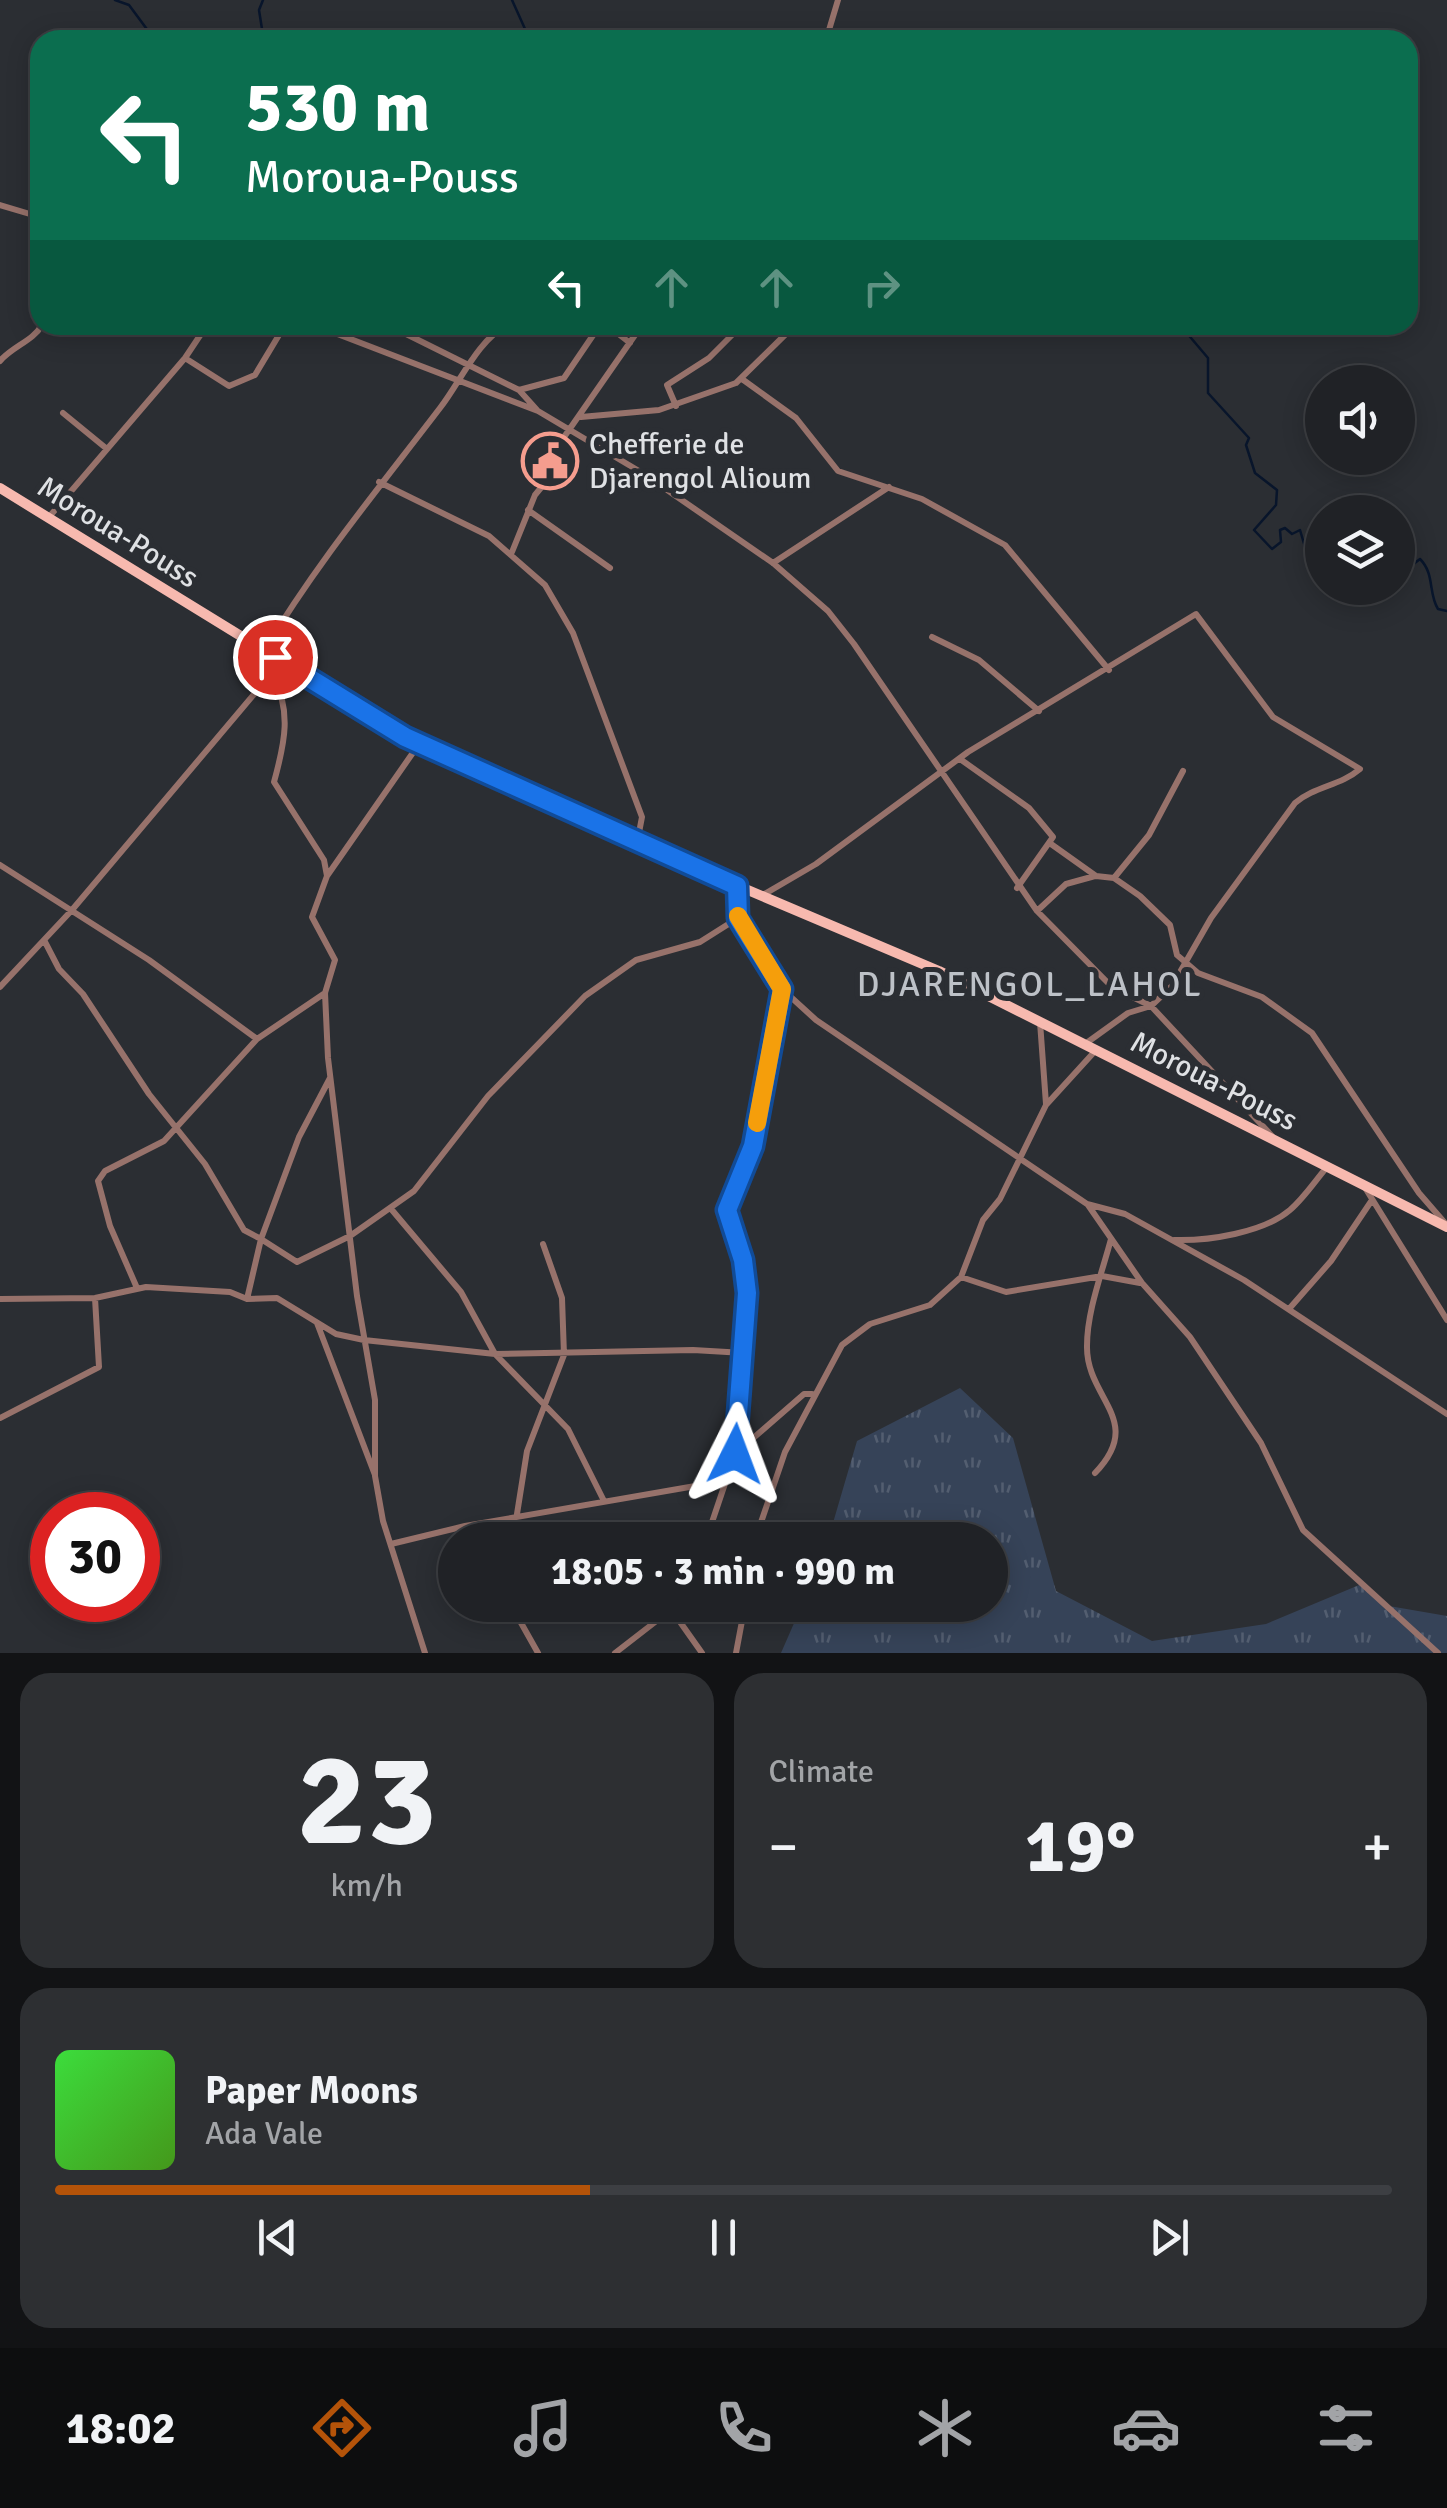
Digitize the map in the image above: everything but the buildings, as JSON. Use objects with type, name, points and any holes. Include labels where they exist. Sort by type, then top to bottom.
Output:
[{"type":"main road","name":"Moroua-Pouss","points":[[0,488],[420,743],[637,843],[940,970],[1447,1226]]},
{"type":"street","points":[[829,30],[838,0]]},
{"type":"street","points":[[0,205],[30,214]]},
{"type":"street","points":[[0,361],[17,343],[36,335]]},
{"type":"street","points":[[48,518],[200,335]]},
{"type":"street","points":[[185,358],[230,386],[255,375],[279,335]]},
{"type":"street","points":[[341,335],[538,411]]},
{"type":"street","points":[[410,335],[519,390],[538,411],[568,432],[644,474],[773,563],[828,610],[886,687],[1017,888],[1112,987],[1151,1006],[1273,1137]]},
{"type":"street","points":[[327,876],[320,852],[274,782],[284,746],[286,707],[269,654],[378,482],[461,380],[491,335]]},
{"type":"street","points":[[519,390],[564,378],[596,335]]},
{"type":"street","points":[[618,335],[630,343]]},
{"type":"street","points":[[512,552],[528,510],[558,467],[559,448],[568,432],[635,335]]},
{"type":"street","points":[[676,406],[667,385],[700,365],[732,335]]},
{"type":"street","points":[[580,417],[676,406],[742,379],[785,335]]},
{"type":"street","points":[[742,379],[796,418],[838,472],[890,486],[1004,545],[1109,670]]},
{"type":"street","points":[[63,413],[107,449]]},
{"type":"street","points":[[378,482],[488,536],[512,552],[545,585],[573,633],[642,818],[637,843]]},
{"type":"street","points":[[773,563],[890,486]]},
{"type":"street","points":[[528,510],[610,568]]},
{"type":"street","points":[[763,895],[816,864],[960,760],[1196,614],[1274,717],[1360,769],[1342,782],[1308,792],[1295,803],[1184,963],[1174,984],[1151,1006],[1128,1013],[1085,1044]]},
{"type":"street","points":[[932,637],[979,660],[1039,712]]},
{"type":"street","points":[[0,986],[72,910],[272,673]]},
{"type":"street","points":[[375,1476],[375,1400],[350,1236],[324,993],[335,960],[312,916],[327,876],[420,743]]},
{"type":"street","points":[[960,760],[1036,814],[1053,837],[1017,888]]},
{"type":"street","points":[[1114,878],[1149,835],[1182,771]]},
{"type":"street","points":[[1051,844],[1096,876]]},
{"type":"street","points":[[0,865],[72,910],[257,1039]]},
{"type":"street","points":[[1037,911],[1066,884],[1096,876],[1114,878],[1166,920],[1176,955],[1184,963],[1203,976],[1262,997],[1312,1034],[1419,1193],[1447,1226]]},
{"type":"street","points":[[737,886],[738,918],[782,989],[816,1020],[1087,1204],[1142,1283],[1190,1338],[1261,1443],[1303,1530],[1438,1653]]},
{"type":"street","points":[[44,940],[58,969],[83,994],[205,1164],[244,1230],[299,1262],[350,1236],[414,1191],[488,1096],[585,996],[636,960],[700,942],[738,918]]},
{"type":"street","points":[[712,1522],[735,1454],[744,1353],[746,1274],[727,1210],[753,1146],[782,989]]},
{"type":"street","points":[[137,1288],[110,1226],[98,1181],[104,1171],[146,1154],[178,1130],[257,1039],[324,993]]},
{"type":"street","points":[[1040,1021],[1046,1105]]},
{"type":"street","points":[[761,1522],[785,1452],[812,1394],[850,1335],[870,1324],[923,1309],[961,1278],[984,1220],[1046,1105],[1097,1050]]},
{"type":"street","points":[[247,1299],[261,1239],[299,1137],[331,1076]]},
{"type":"street","points":[[1173,1240],[1200,1239],[1271,1222],[1297,1203],[1327,1166]]},
{"type":"street","points":[[1363,1186],[1447,1320]]},
{"type":"street","points":[[1289,1309],[1330,1261],[1372,1200]]},
{"type":"street","points":[[1087,1204],[1119,1211],[1173,1240],[1289,1309],[1447,1414]]},
{"type":"street","points":[[392,1210],[461,1292],[494,1354],[544,1402],[572,1436],[604,1501]]},
{"type":"street","points":[[1095,1474],[1110,1458],[1116,1441],[1112,1414],[1091,1370],[1086,1345],[1111,1238]]},
{"type":"street","points":[[517,1514],[527,1452],[564,1355],[562,1298],[543,1244]]},
{"type":"street","points":[[961,1278],[1018,1292],[1102,1276],[1142,1283]]},
{"type":"street","points":[[0,1299],[95,1298],[137,1288],[230,1292],[247,1299],[278,1298],[336,1334],[364,1340],[494,1354],[564,1355],[622,1350],[744,1353]]},
{"type":"street","points":[[0,1418],[99,1367],[95,1298]]},
{"type":"street","points":[[317,1322],[375,1476],[391,1544],[425,1653]]},
{"type":"street","points":[[735,1454],[804,1394],[812,1394]]},
{"type":"street","points":[[482,1522],[725,1480]]},
{"type":"street","points":[[391,1544],[438,1533]]},
{"type":"street","points":[[521,1622],[538,1653]]},
{"type":"street","points":[[615,1653],[656,1622]]},
{"type":"street","points":[[683,1622],[702,1653]]},
{"type":"street","points":[[736,1653],[742,1622]]},
{"type":"green space","points":[[960,1388],[1013,1438],[1056,1591],[1152,1641],[1266,1624],[1364,1583],[1389,1606],[1447,1616],[1447,1653],[781,1653],[795,1622],[1008,1622],[1008,1522],[833,1522],[857,1441]]},
{"type":"waterway","points":[[115,0],[129,5],[148,30]]},
{"type":"waterway","points":[[256,30],[262,29],[259,10],[263,0]]},
{"type":"waterway","points":[[512,0],[526,30]]},
{"type":"waterway","points":[[1188,335],[1208,358],[1208,393],[1249,438],[1246,445],[1255,473],[1277,490],[1276,505],[1254,530],[1272,549],[1281,542],[1280,530],[1285,528],[1292,534],[1300,530],[1305,547]]},
{"type":"waterway","points":[[1415,563],[1420,559],[1425,565],[1438,609],[1447,611]]},
{"type":"slow traffic","points":[[738,916],[782,989],[771,1030],[757,1123]]},
{"type":"place","name":"Chefferie de Djarengol Alioum","points":[[550,461]]},
{"type":"district","name":"DJARENGOL_LAHOL","points":[[1030,984]]},
{"type":"route","points":[[275,657],[405,737],[737,886],[738,918],[782,989],[771,1030],[753,1146],[727,1210],[743,1260],[747,1293],[735,1454]]}]
